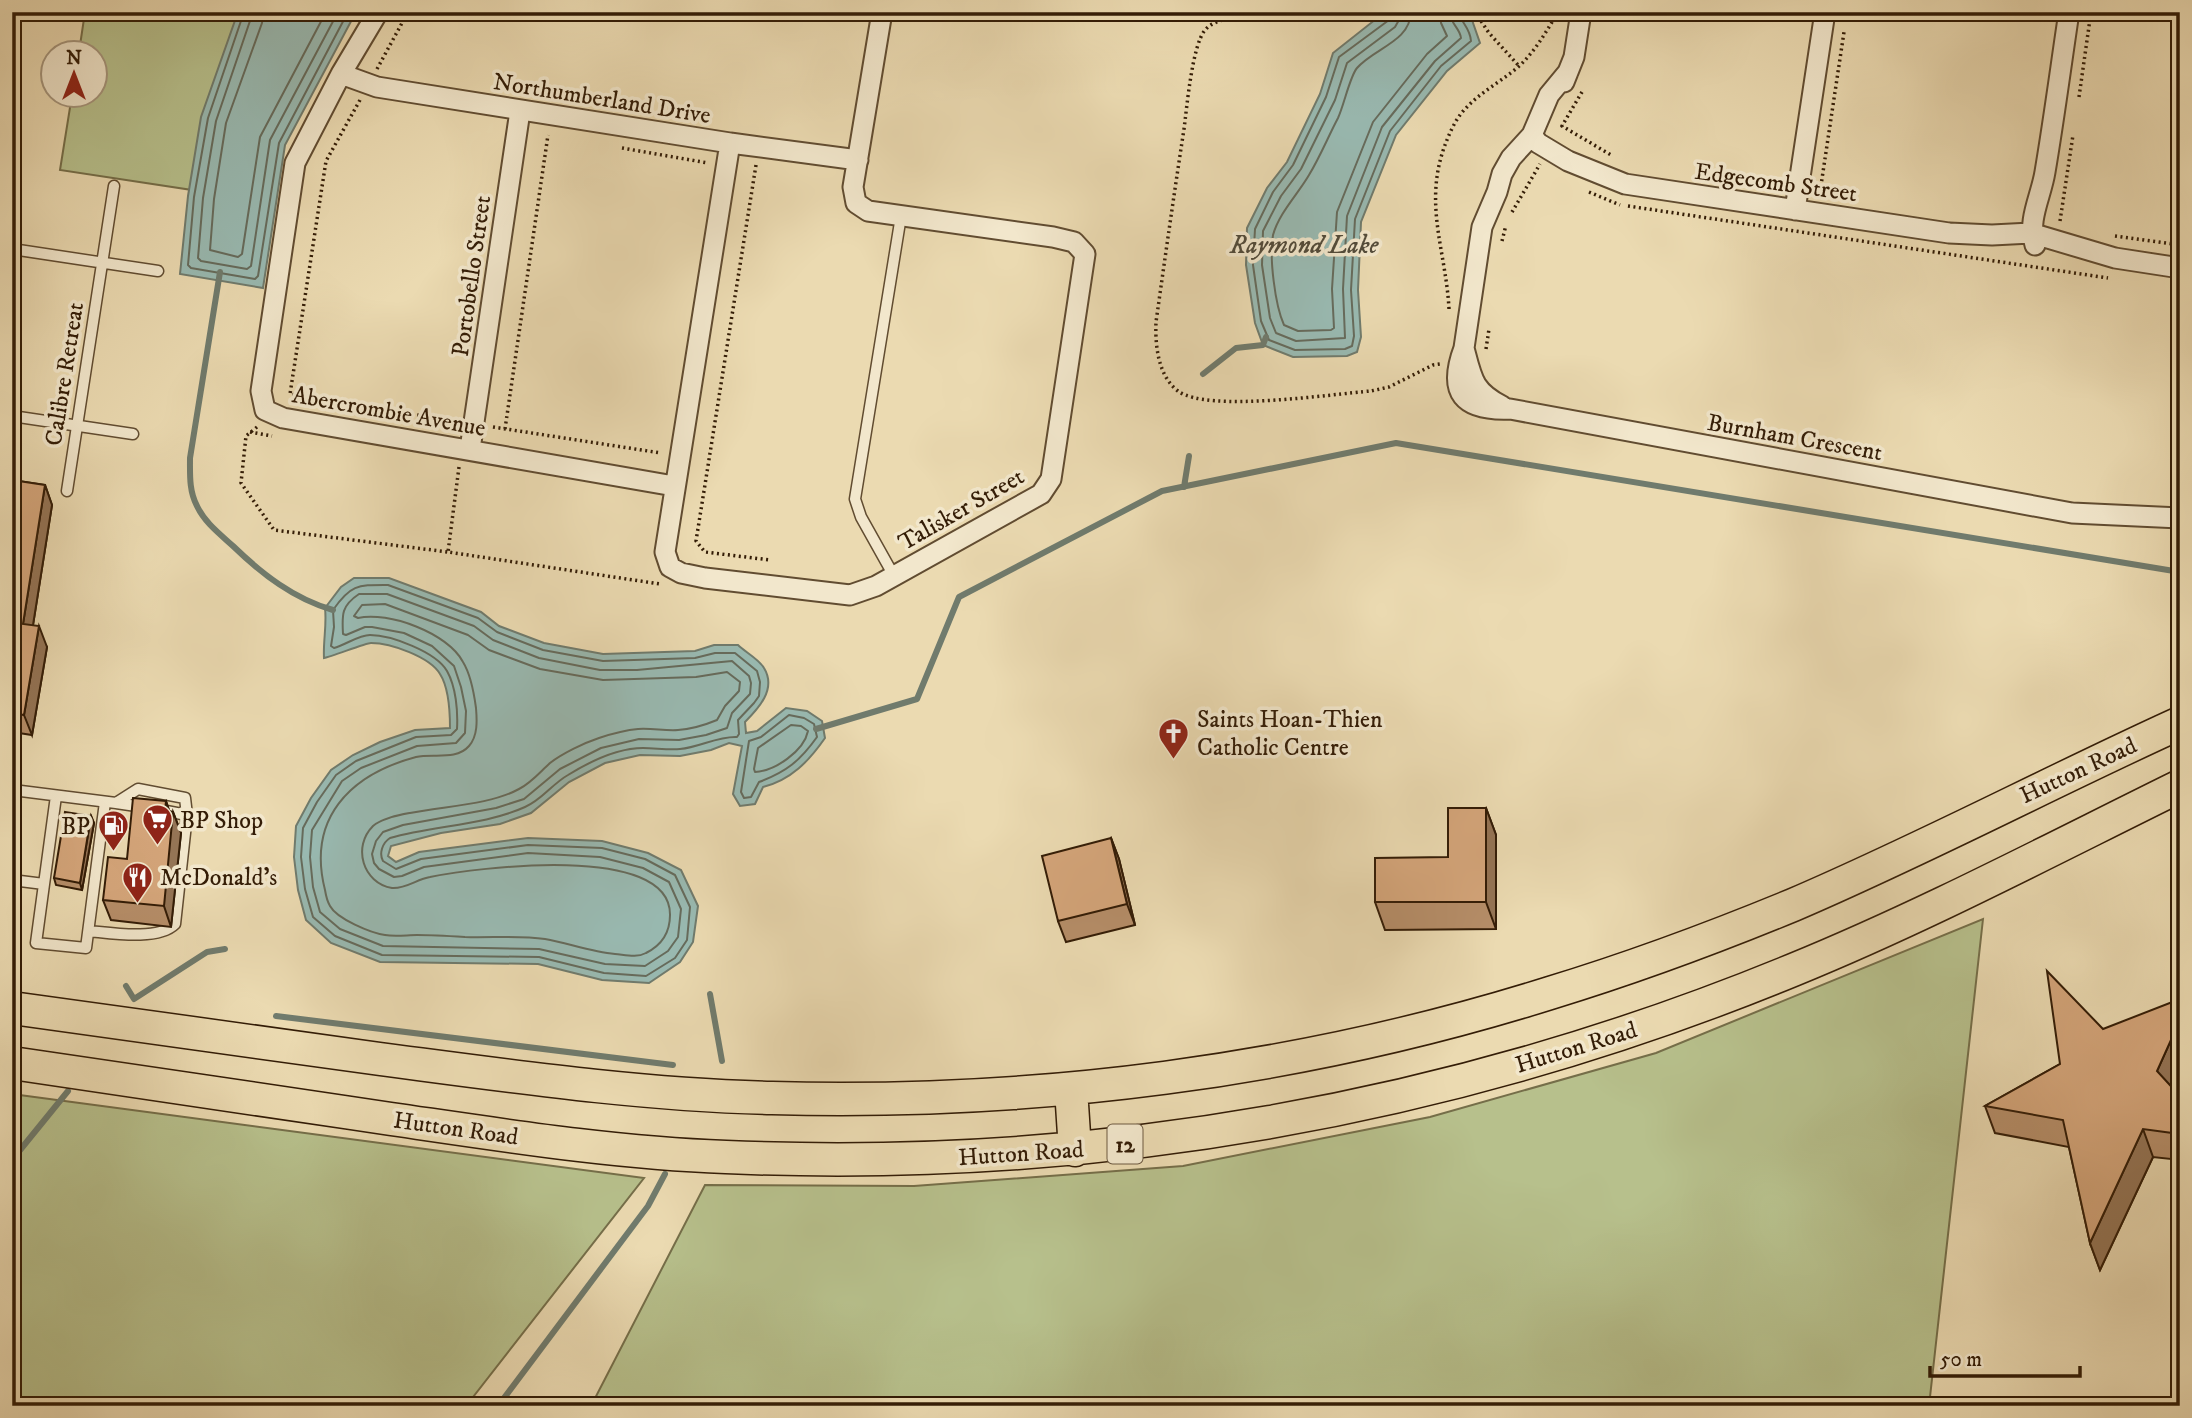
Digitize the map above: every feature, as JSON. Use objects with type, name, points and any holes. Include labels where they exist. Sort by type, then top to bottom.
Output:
[{"type":"main road","name":"Hutton Road","points":[[12,1008],[546,1080],[698,1095],[860,1099],[1013,1094],[1196,1073],[1399,1035],[1548,994],[1724,933],[1793,904],[2180,723]]},
{"type":"main road","name":"Hutton Road","points":[[12,1063],[507,1136],[650,1153],[723,1157],[945,1159],[1075,1150],[1218,1132],[1327,1113],[1502,1070],[1657,1022],[1795,970],[1895,925],[2180,786]]},
{"type":"main road","points":[[1071,1088],[1075,1150]]},
{"type":"street","name":"Abercrombie Avenue","points":[[379,12],[300,149],[292,177],[261,391],[265,410],[274,416],[674,485]]},
{"type":"street","name":"Talisker Street","points":[[730,143],[674,485],[665,552],[670,567],[675,571],[705,578],[850,595],[876,586],[1041,494],[1051,479],[1085,254],[1074,242],[1053,237],[868,211],[856,203],[853,187],[881,12]]},
{"type":"street","name":"Burnham Crescent","points":[[1581,12],[1574,57],[1568,72],[1549,95],[1537,138],[1511,158],[1502,174],[1482,227],[1464,348],[1474,385],[1479,392],[1510,409],[2072,513],[2175,519]]},
{"type":"street","points":[[1795,210],[1825,12]]},
{"type":"street","points":[[2036,238],[2069,12]]},
{"type":"street","name":"Northumberland Drive","points":[[341,74],[363,93],[520,111],[858,160]]},
{"type":"street","name":"Portobello Street","points":[[466,448],[520,111]]},
{"type":"street","name":"Edgecomb Street","points":[[1537,138],[1568,161],[1625,184],[1949,233],[1984,244],[2036,238],[2084,258],[2115,258],[2180,268]]},
{"type":"lane","name":"Calibre Retreat","points":[[67,491],[114,186]]},
{"type":"lane","points":[[894,576],[861,517],[855,499],[901,216]]},
{"type":"lane","points":[[12,248],[158,271]]},
{"type":"lane","points":[[12,416],[133,434]]},
{"type":"lane","points":[[89,930],[124,934],[158,933],[175,924],[187,814],[185,798],[138,789],[110,802]]},
{"type":"lane","points":[[13,790],[187,814]]},
{"type":"lane","points":[[56,796],[36,943],[86,948],[110,802]]},
{"type":"lane","points":[[12,880],[44,884]]},
{"type":"path","points":[[363,93],[408,12]]},
{"type":"path","points":[[1260,12],[1249,17],[1213,23],[1204,31],[1199,41],[1156,322],[1156,351],[1162,368],[1178,391],[1225,402],[1389,387],[1433,365],[1442,364],[1444,357]]},
{"type":"path","points":[[1475,12],[1489,33],[1519,66]]},
{"type":"path","points":[[1448,318],[1448,300],[1435,218],[1435,187],[1440,158],[1457,120],[1466,108],[1519,66],[1541,41],[1558,12]]},
{"type":"path","points":[[1820,192],[1845,26]]},
{"type":"path","points":[[505,429],[548,135]]},
{"type":"path","points":[[1511,213],[1540,164],[1551,170]]},
{"type":"path","points":[[756,165],[696,541],[705,552],[770,560]]},
{"type":"path","points":[[1584,190],[1616,204],[2113,279]]},
{"type":"path","points":[[1500,253],[1506,223]]},
{"type":"path","points":[[1486,356],[1491,317]]},
{"type":"path","points":[[274,416],[246,436],[241,483],[274,530],[448,552],[673,586]]},
{"type":"path","points":[[448,552],[466,448]]},
{"type":"green space","points":[[85,12],[240,12],[212,193],[60,170],[70,108],[108,108],[108,38],[81,38]]},
{"type":"green space","points":[[1983,919],[1929,1406],[591,1406],[705,1185],[914,1186],[1183,1166],[1430,1117],[1656,1053]]},
{"type":"green space","points":[[12,1094],[644,1178],[466,1406],[12,1406]]},
{"type":"water","points":[[238,12],[356,12],[285,145],[263,288],[180,274],[188,196],[201,117]]},
{"type":"water","name":"Raymond Lake","points":[[1391,12],[1462,12],[1472,20],[1480,43],[1447,71],[1396,135],[1361,222],[1358,290],[1361,337],[1357,352],[1347,356],[1293,357],[1263,345],[1255,323],[1246,265],[1247,228],[1267,188],[1287,162],[1320,94],[1333,53],[1376,19]]},
{"type":"water","points":[[354,578],[389,578],[481,612],[499,626],[544,643],[603,654],[695,651],[714,645],[738,645],[762,665],[768,683],[764,698],[745,722],[746,733],[757,731],[786,708],[807,711],[822,721],[825,738],[813,754],[782,780],[763,787],[755,804],[740,806],[733,794],[742,746],[729,743],[711,750],[680,756],[640,755],[605,763],[569,782],[531,813],[500,824],[441,833],[391,846],[388,856],[396,862],[419,852],[528,838],[602,841],[648,853],[681,870],[698,906],[693,942],[680,962],[649,983],[602,980],[538,964],[380,962],[331,943],[306,920],[298,890],[294,857],[296,826],[311,798],[331,770],[353,755],[380,742],[415,730],[450,728],[443,680],[435,668],[419,657],[399,648],[371,643],[324,658],[325,608],[341,587]]},
{"type":"building","points":[[12,480],[45,485],[23,624],[39,626],[24,715],[12,713]]},
{"type":"building","points":[[133,798],[166,801],[165,811],[173,812],[164,906],[103,900],[108,857],[127,859]]},
{"type":"building","points":[[1448,808],[1486,808],[1486,902],[1375,902],[1375,858],[1448,857]]},
{"type":"building","points":[[65,812],[91,816],[80,883],[54,878]]},
{"type":"building","points":[[1111,838],[1127,904],[1058,921],[1042,856]]},
{"type":"building","points":[[2047,971],[2103,1029],[2180,999],[2180,1020],[2157,1071],[2180,1096],[2180,1134],[2143,1129],[2090,1243],[2063,1120],[1985,1106],[2060,1064]]},
{"type":"waterway","points":[[220,272],[190,458],[190,483],[194,500],[213,528],[267,576],[305,599],[333,610]]},
{"type":"waterway","points":[[1203,374],[1236,348],[1263,345],[1266,337]]},
{"type":"waterway","points":[[816,729],[917,699],[959,597],[1162,491],[1396,443],[2180,572]]},
{"type":"waterway","points":[[1184,487],[1189,456]]},
{"type":"waterway","points":[[126,986],[134,999],[207,952],[225,949]]},
{"type":"waterway","points":[[710,994],[722,1061]]},
{"type":"waterway","points":[[276,1016],[673,1065]]},
{"type":"waterway","points":[[12,1160],[68,1091]]},
{"type":"waterway","points":[[498,1406],[648,1206],[665,1174]]},
{"type":"place","name":"Saints Hoan-Thien Catholic Centre","points":[[1174,760]]},
{"type":"place","name":"BP Shop","points":[[157,847]]},
{"type":"place","name":"BP","points":[[113,853]]},
{"type":"place","name":"McDonald's","points":[[137,904]]}]
